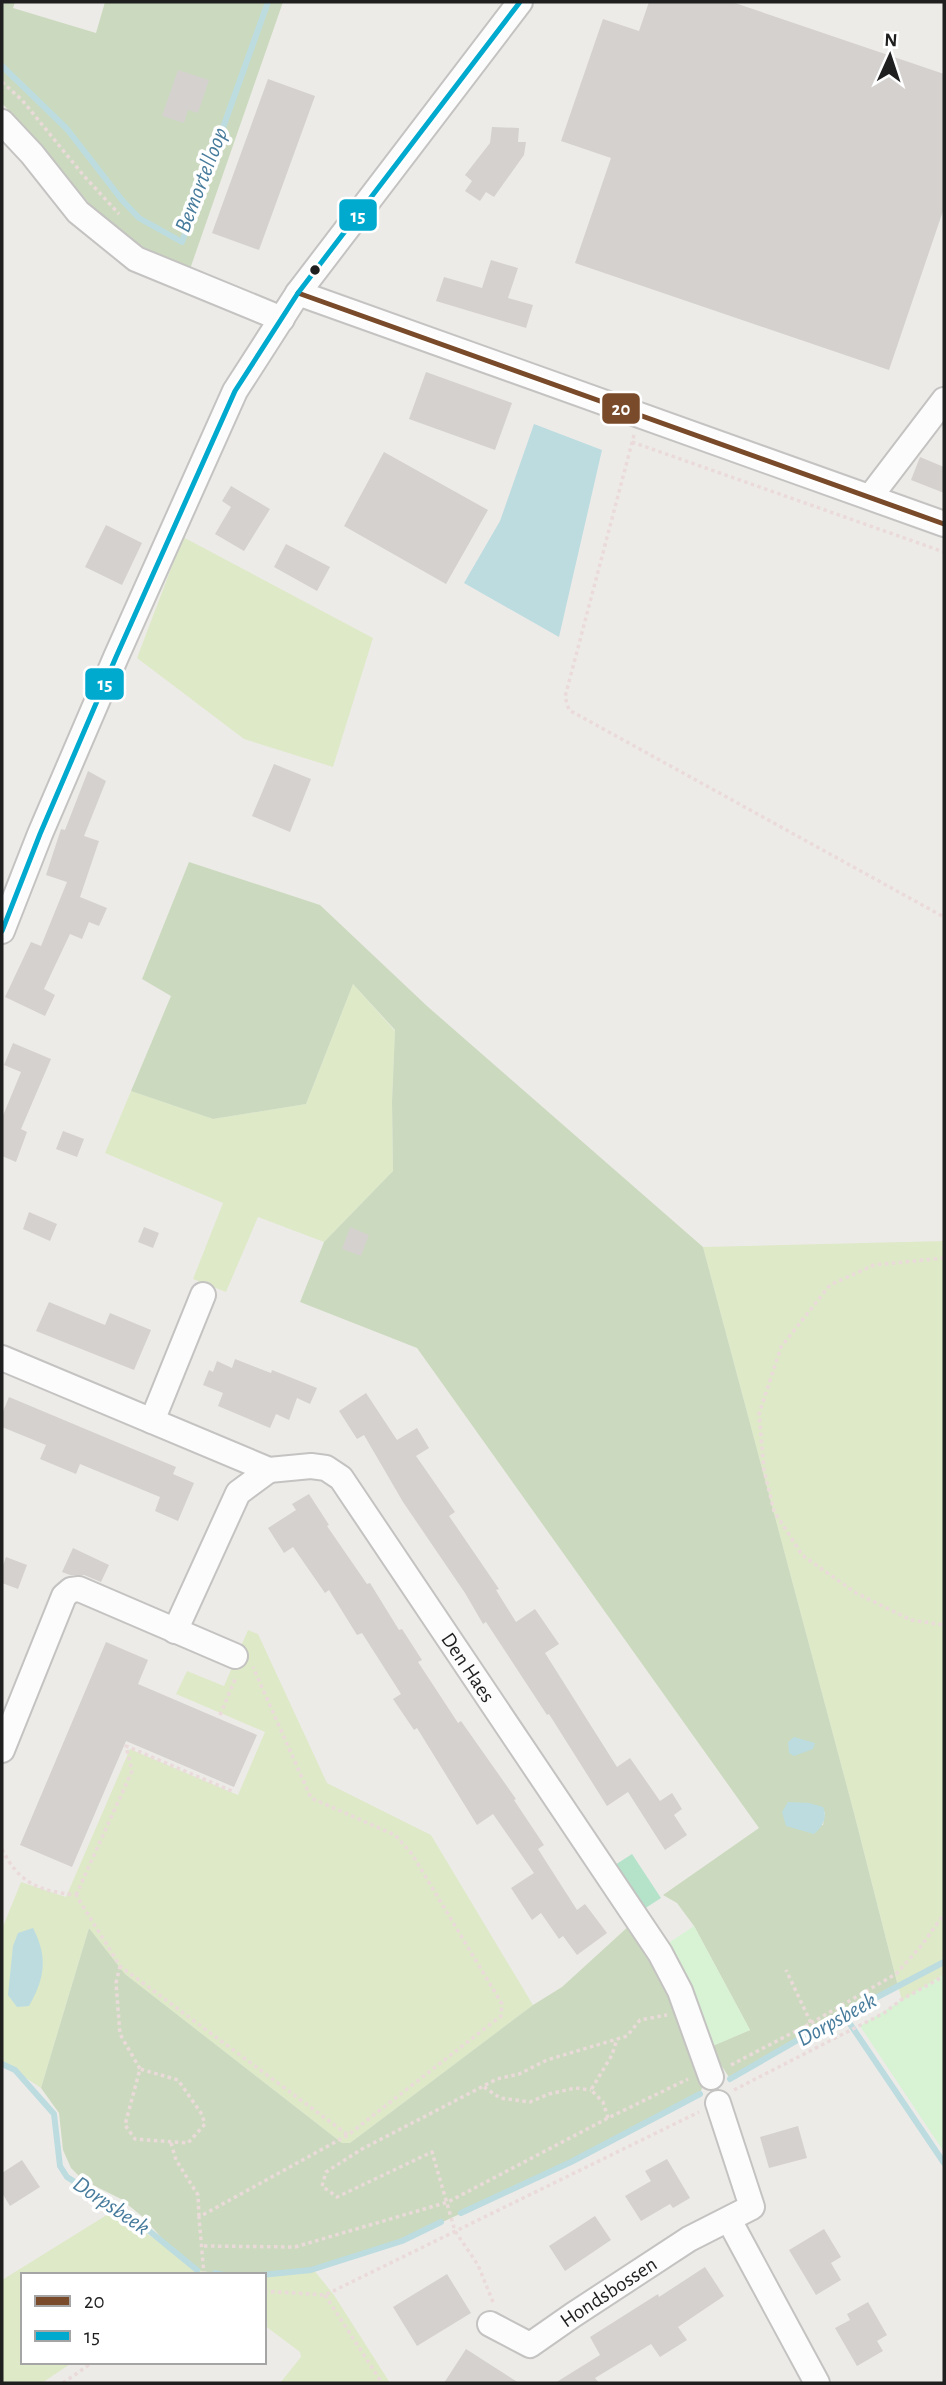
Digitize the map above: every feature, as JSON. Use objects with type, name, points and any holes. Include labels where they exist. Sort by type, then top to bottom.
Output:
[{"type":"street","points":[[2,931],[67,771],[235,391],[298,293],[520,2]]},
{"type":"street","points":[[2,122],[32,154],[78,212],[135,259],[282,319]]},
{"type":"street","points":[[298,293],[944,524]]},
{"type":"street","points":[[870,497],[944,400]]},
{"type":"street","points":[[152,1421],[203,1295]]},
{"type":"street","name":"Den Haes","points":[[2,1358],[269,1469],[312,1466],[326,1468],[341,1478],[638,1918],[670,1970],[688,2010]]},
{"type":"street","points":[[175,1631],[238,1493],[269,1469]]},
{"type":"street","points":[[2,1750],[64,1596],[71,1590],[79,1589],[239,1658]]},
{"type":"street","points":[[688,2010],[710,2073]]},
{"type":"street","name":"Hondsbossen","points":[[490,2324],[530,2346],[689,2239],[752,2207],[718,2103]]},
{"type":"street","points":[[729,2220],[817,2383]]},
{"type":"path","points":[[2,82],[22,100],[83,176],[121,217]]},
{"type":"path","points":[[944,552],[632,442],[565,697],[569,710],[944,917]]},
{"type":"path","points":[[944,1258],[874,1265],[830,1285],[781,1347],[759,1414],[764,1470],[774,1511],[802,1555],[856,1593],[911,1620],[944,1625]]},
{"type":"path","points":[[199,2217],[348,2135],[501,2016],[502,2004],[412,1854],[395,1835],[311,1798],[250,1661],[239,1658],[220,1715]]},
{"type":"path","points":[[76,1895],[132,1770],[126,1746],[234,1792]]},
{"type":"path","points":[[2,1849],[18,1875],[56,1893],[76,1895]]},
{"type":"path","points":[[76,1895],[120,1966],[348,2135]]},
{"type":"path","points":[[203,2246],[295,2247],[448,2202],[608,2118],[722,2070],[896,1974],[944,1914]]},
{"type":"path","points":[[120,1966],[116,1983],[120,2034],[140,2069],[178,2080],[201,2113],[205,2124],[188,2143],[135,2139],[125,2125],[140,2069]]},
{"type":"path","points":[[786,1970],[811,2022]]},
{"type":"path","points":[[266,2291],[325,2295],[718,2103],[726,2094],[884,2013],[901,2000],[944,1976]]},
{"type":"path","points":[[490,2324],[498,2315],[478,2265],[455,2231],[432,2152],[337,2197],[322,2186],[326,2172],[362,2149],[498,2079],[519,2074],[547,2060],[627,2036],[639,2020],[688,2010]]},
{"type":"path","points":[[591,2090],[612,2055],[617,2039]]},
{"type":"path","points":[[483,2087],[500,2098],[530,2102],[575,2088],[591,2090],[603,2102],[608,2118]]},
{"type":"path","points":[[170,2142],[176,2161],[198,2195],[204,2273]]},
{"type":"path","points":[[325,2295],[382,2383]]},
{"type":"path","points":[[63,2383],[90,2364]]},
{"type":"green space","points":[[2,2],[15,2],[13,8],[96,33],[105,2],[283,2],[189,272],[146,251],[108,225],[2,103]]},
{"type":"green space","points":[[183,537],[373,638],[333,767],[244,739],[137,658]]},
{"type":"green space","points":[[189,862],[320,905],[427,1006],[703,1247],[898,1986],[730,2079],[710,2047],[750,2030],[694,1926],[677,1903],[663,1895],[759,1828],[417,1348],[300,1302],[324,1242],[393,1171],[395,1030],[353,984],[306,1104],[213,1119],[131,1091],[171,996],[142,979]],"holes":[[[825,1812],[823,1825],[786,1826]]]},
{"type":"green space","points":[[353,984],[395,1031],[393,1171],[324,1242],[258,1217],[226,1292],[193,1279],[223,1203],[105,1153],[131,1091],[213,1119],[306,1104]]},
{"type":"green space","points":[[944,1241],[944,1974],[902,2001],[703,1247]]},
{"type":"green space","points":[[248,1630],[258,1634],[327,1783],[431,1835],[533,2005],[350,2143],[342,2143],[125,1974],[89,1928],[41,2088],[2,2062],[2,1929],[21,1882],[66,1897],[130,1749],[238,1795],[265,1732],[176,1694],[187,1671],[224,1686]]},
{"type":"green space","points":[[632,1854],[661,1898],[644,1909],[615,1865]]},
{"type":"green space","points":[[630,1925],[658,1967],[704,2082],[700,2094],[571,2162],[402,2241],[311,2270],[266,2274],[197,2270],[172,2250],[144,2218],[121,2199],[83,2180],[71,2168],[63,2150],[59,2113],[41,2088],[89,1928],[125,1974],[342,2143],[350,2143],[533,2005],[562,1987]]},
{"type":"green space","points":[[694,1926],[750,2030],[710,2047],[667,1944]]},
{"type":"green space","points":[[944,1974],[944,2152],[860,2026]]},
{"type":"green space","points":[[118,2208],[147,2234],[197,2270],[213,2273],[21,2273],[21,2364],[70,2364],[42,2383],[2,2383],[2,2280]]},
{"type":"green space","points":[[313,2269],[334,2295],[390,2383],[280,2383],[301,2357],[300,2352],[266,2326],[266,2274]]},
{"type":"water","points":[[534,424],[602,450],[559,637],[464,583],[500,521]]},
{"type":"water","points":[[794,1737],[815,1743],[813,1749],[794,1756],[789,1753],[788,1742]]},
{"type":"water","points":[[788,1802],[823,1807],[823,1822],[814,1834],[786,1826],[782,1812]]},
{"type":"water","points":[[33,1928],[43,1958],[41,1977],[29,2006],[17,2007],[8,1995],[13,1946],[18,1933]]},
{"type":"building","points":[[649,2],[732,2],[944,74],[944,208],[889,370],[575,263],[611,158],[561,141],[603,19],[639,31]]},
{"type":"building","points":[[178,70],[209,80],[198,113],[188,110],[184,123],[162,116]]},
{"type":"building","points":[[268,79],[315,96],[259,250],[212,233]]},
{"type":"building","points":[[492,127],[519,128],[518,142],[526,142],[524,155],[494,197],[486,192],[480,201],[465,191],[472,181],[465,175],[490,143]]},
{"type":"building","points":[[491,260],[518,268],[508,298],[533,305],[526,328],[436,301],[444,277],[482,288]]},
{"type":"building","points":[[426,372],[512,403],[495,450],[409,419]]},
{"type":"building","points":[[384,452],[488,510],[446,584],[344,526]]},
{"type":"building","points":[[920,457],[944,467],[944,493],[911,480]]},
{"type":"building","points":[[231,486],[270,509],[244,551],[215,534],[231,507],[222,501]]},
{"type":"building","points":[[106,525],[142,543],[122,585],[85,567]]},
{"type":"building","points":[[286,544],[330,567],[317,591],[274,567]]},
{"type":"building","points":[[274,764],[311,779],[290,832],[252,816]]},
{"type":"building","points":[[88,771],[106,781],[84,836],[99,841],[80,897],[107,908],[99,926],[89,922],[82,939],[70,934],[44,989],[55,995],[45,1016],[5,997],[31,942],[41,946],[67,882],[46,875],[61,829],[65,830]]},
{"type":"building","points":[[13,1043],[51,1059],[21,1129],[27,1132],[16,1162],[2,1156],[2,1118],[21,1072],[4,1065]]},
{"type":"building","points":[[63,1131],[84,1139],[77,1157],[56,1149]]},
{"type":"building","points":[[29,1212],[57,1224],[50,1241],[23,1229]]},
{"type":"building","points":[[144,1227],[159,1233],[153,1248],[138,1242]]},
{"type":"building","points":[[350,1227],[369,1235],[361,1256],[342,1249]]},
{"type":"building","points":[[49,1302],[105,1325],[110,1313],[151,1330],[134,1370],[36,1331]]},
{"type":"building","points":[[235,1359],[317,1388],[310,1404],[297,1398],[289,1420],[276,1414],[270,1428],[218,1406],[223,1393],[203,1385],[209,1370],[213,1372],[217,1361],[232,1368]]},
{"type":"building","points":[[366,1393],[397,1440],[417,1428],[429,1448],[416,1456],[455,1512],[449,1516],[499,1589],[496,1590],[516,1622],[535,1609],[559,1644],[545,1653],[617,1767],[630,1758],[660,1801],[672,1793],[682,1809],[674,1815],[687,1835],[665,1850],[628,1792],[607,1806],[549,1714],[547,1715],[486,1622],[483,1624],[403,1502],[364,1435],[357,1439],[339,1411]]},
{"type":"building","points":[[9,1397],[176,1467],[173,1474],[194,1483],[178,1521],[155,1511],[160,1497],[80,1464],[76,1474],[40,1459],[46,1445],[2,1427],[2,1414]]},
{"type":"building","points":[[309,1494],[329,1525],[327,1526],[367,1584],[370,1583],[399,1630],[402,1629],[422,1660],[418,1662],[458,1723],[461,1721],[516,1799],[514,1800],[544,1845],[538,1849],[577,1910],[585,1904],[607,1933],[577,1955],[563,1936],[559,1939],[541,1913],[532,1920],[511,1888],[534,1873],[493,1814],[477,1825],[417,1728],[414,1730],[393,1699],[401,1694],[362,1633],[357,1635],[329,1590],[325,1593],[293,1547],[284,1553],[268,1528],[296,1510],[292,1504]]},
{"type":"building","points":[[73,1548],[109,1565],[101,1582],[84,1575],[62,1572]]},
{"type":"building","points":[[6,1557],[27,1565],[18,1589],[2,1583],[2,1568]]},
{"type":"building","points":[[106,1642],[148,1660],[138,1684],[257,1735],[234,1787],[126,1741],[72,1867],[20,1845]]},
{"type":"building","points":[[798,2126],[807,2158],[769,2168],[760,2137]]},
{"type":"building","points":[[667,2159],[690,2198],[673,2208],[670,2204],[641,2221],[625,2196],[651,2181],[645,2171]]},
{"type":"building","points":[[22,2160],[40,2187],[10,2206],[2,2193],[2,2173]]},
{"type":"building","points":[[595,2216],[611,2240],[565,2271],[549,2246]]},
{"type":"building","points":[[824,2229],[841,2257],[831,2263],[841,2280],[816,2295],[789,2250]]},
{"type":"building","points":[[705,2267],[724,2296],[678,2327],[687,2340],[660,2357],[651,2344],[595,2378],[599,2383],[555,2383],[600,2355],[590,2337]]},
{"type":"building","points":[[447,2274],[471,2313],[417,2346],[393,2307]]},
{"type":"building","points":[[868,2302],[887,2335],[877,2341],[883,2351],[857,2366],[835,2328],[850,2320],[847,2314]]},
{"type":"building","points":[[466,2349],[519,2383],[444,2383]]},
{"type":"waterway","name":"Bemortelloop","points":[[2,66],[67,129],[139,218],[182,242],[268,2]]},
{"type":"waterway","name":"Dorpsbeek","points":[[730,2079],[822,2026],[944,1962]]},
{"type":"waterway","points":[[844,2015],[944,2163]]},
{"type":"waterway","name":"Dorpsbeek","points":[[2,2064],[15,2070],[54,2114],[60,2166],[67,2177],[142,2225],[197,2270]]},
{"type":"waterway","name":"Dorpsbeek","points":[[461,2213],[571,2162],[700,2094]]},
{"type":"waterway","name":"Dorpsbeek","points":[[266,2274],[311,2270],[402,2241],[441,2222]]},
{"type":"transit line","name":"15","points":[[2,931],[40,834],[116,657],[235,391],[298,293],[520,2]]},
{"type":"transit line","name":"20","points":[[298,293],[944,524]]}]
